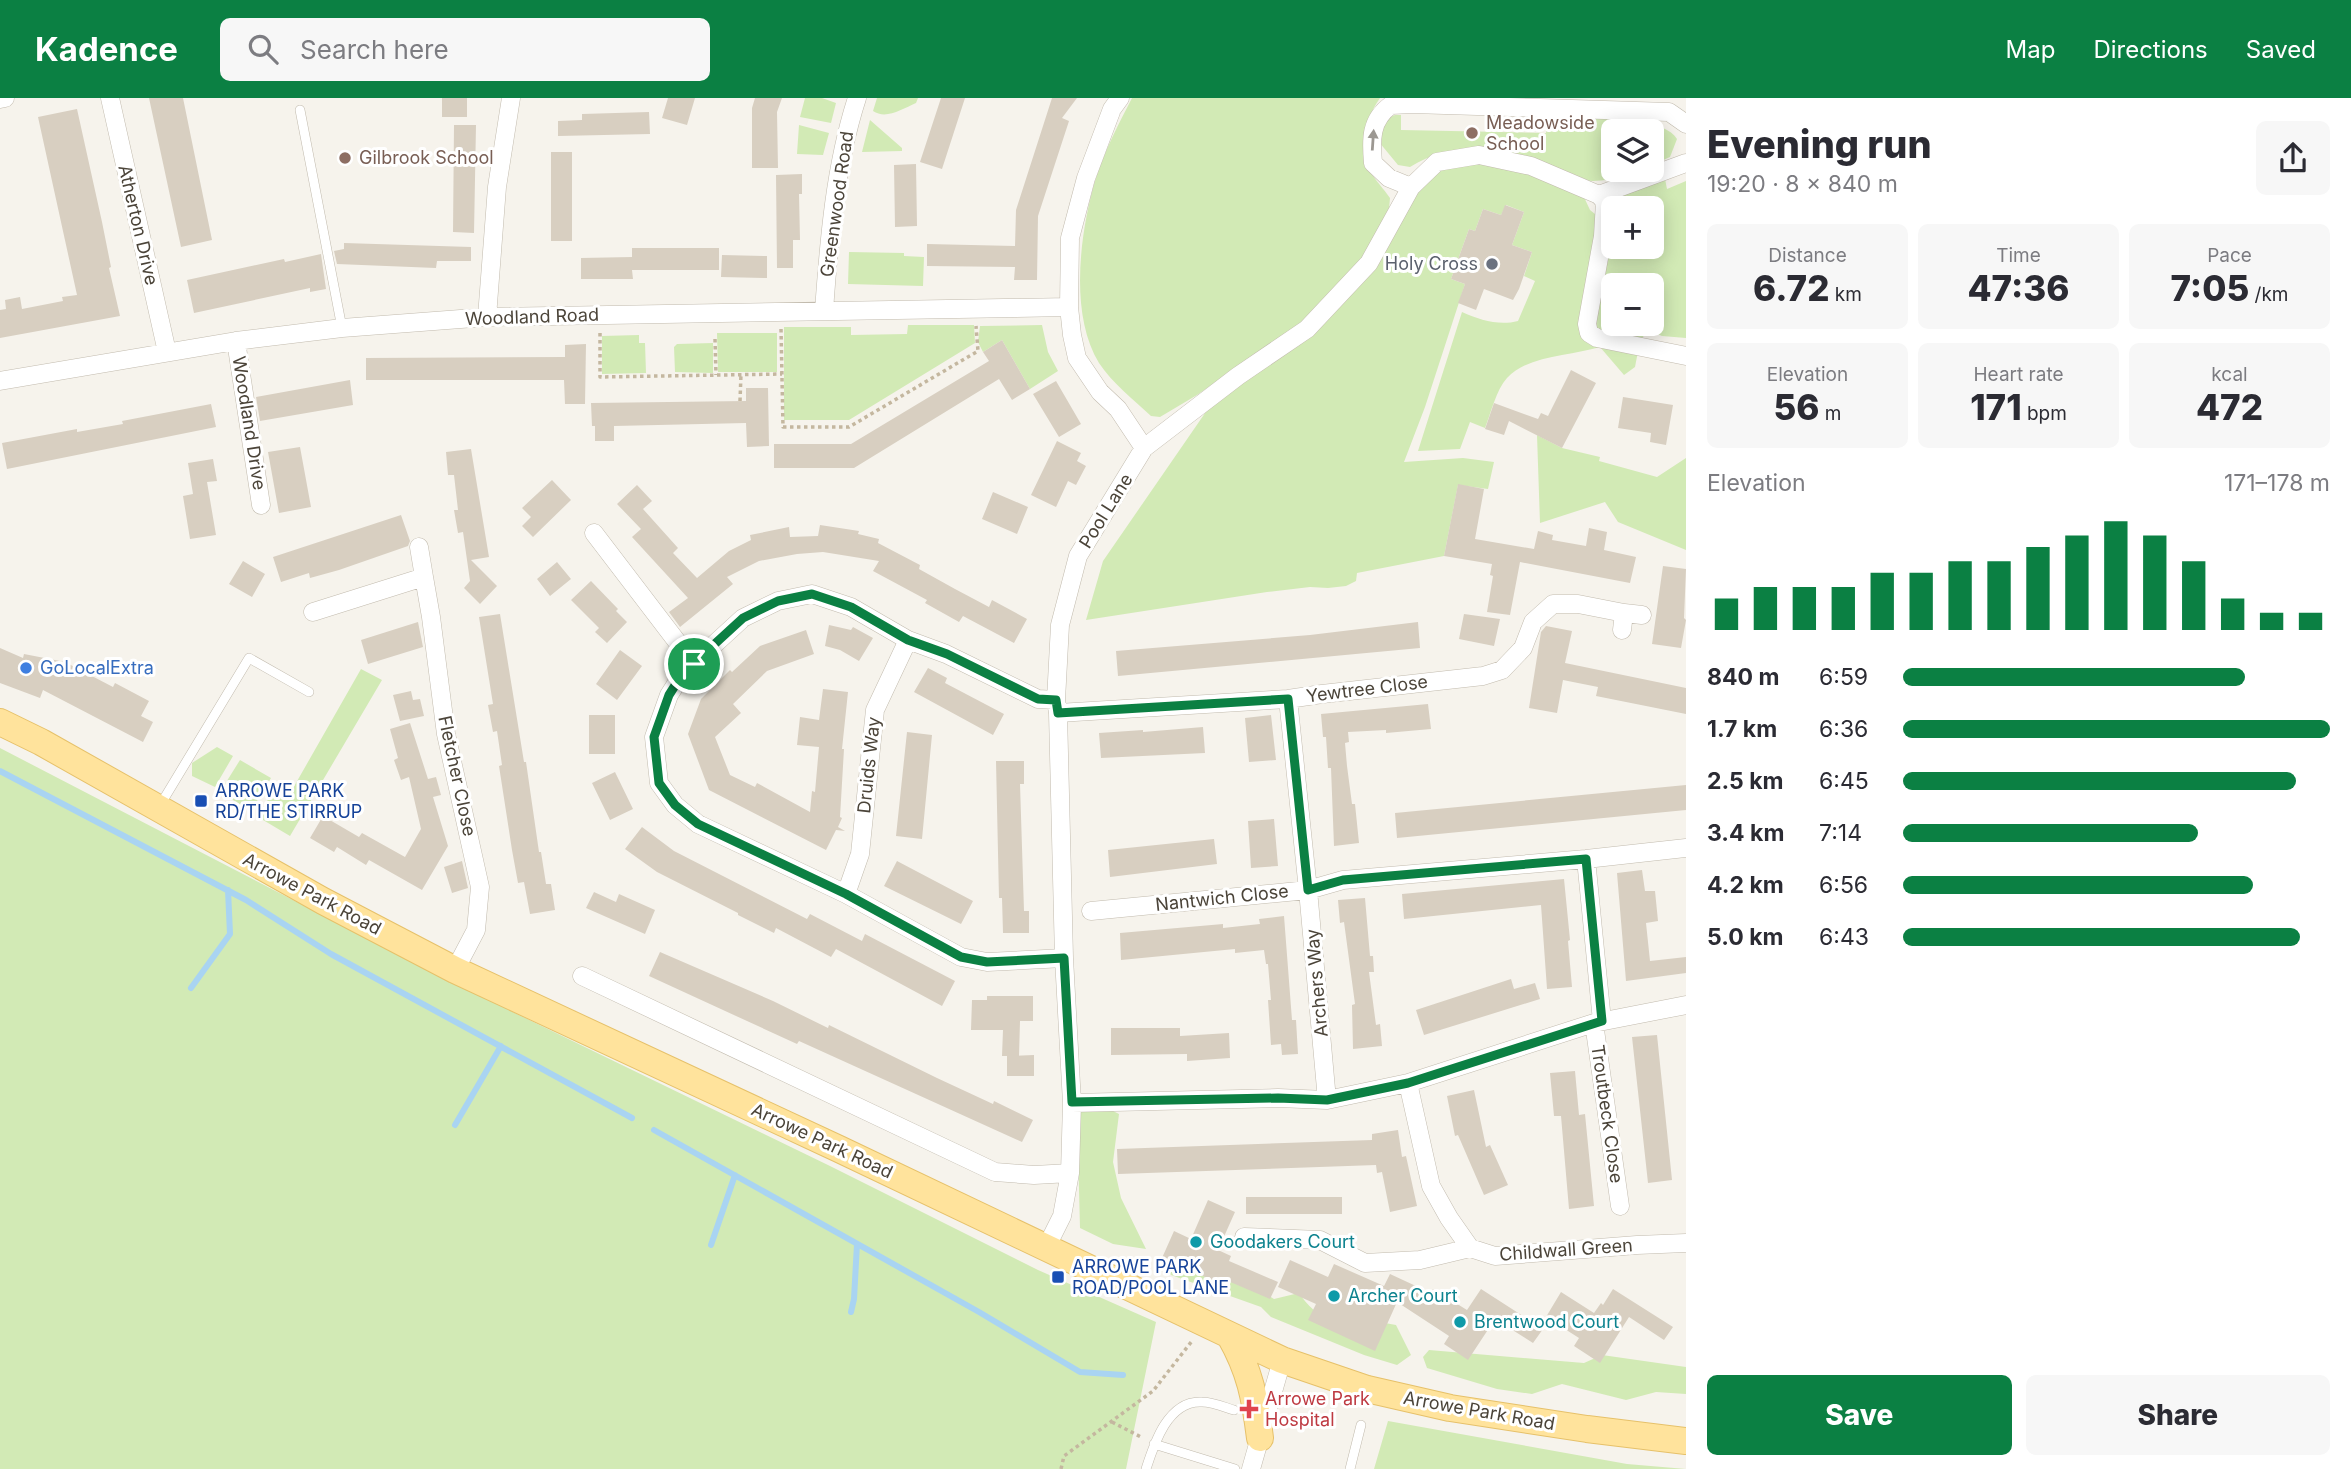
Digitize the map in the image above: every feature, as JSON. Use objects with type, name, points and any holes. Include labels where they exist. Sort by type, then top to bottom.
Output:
[{"type":"main road","name":"Arrowe Park Road","points":[[0,722],[41,742],[323,901],[455,970],[1282,1360],[1367,1389],[1450,1408],[1686,1441]]},
{"type":"main road","points":[[1230,1336],[1251,1379],[1260,1438]]},
{"type":"street","name":"Atherton Drive","points":[[110,98],[167,352]]},
{"type":"street","points":[[487,317],[497,187],[511,98]]},
{"type":"street","name":"Greenwood Road","points":[[824,311],[830,231],[847,133],[857,98]]},
{"type":"street","points":[[1120,98],[1112,109],[1086,178],[1070,238],[1069,307],[1077,358],[1144,448]]},
{"type":"street","points":[[1411,187],[1389,178],[1373,163],[1371,138],[1382,112],[1391,105],[1669,113],[1686,124]]},
{"type":"street","name":"Pool Lane","points":[[1046,1248],[1062,1216],[1070,1173],[1072,1102],[1064,958],[1057,707],[1060,625],[1078,556],[1144,448],[1238,376],[1307,329],[1368,263],[1411,187],[1437,162],[1479,155],[1531,166],[1599,195]]},
{"type":"street","points":[[1686,163],[1599,195],[1605,202],[1604,225],[1587,324],[1589,333],[1597,338],[1686,356]]},
{"type":"street","name":"Woodland Road","points":[[0,382],[236,341],[342,328],[487,317],[1069,307]]},
{"type":"street","name":"Woodland Drive","points":[[236,341],[261,505]]},
{"type":"street","points":[[594,533],[694,664]]},
{"type":"street","name":"Fletcher Close","points":[[419,547],[446,734],[480,887],[477,930],[455,970]]},
{"type":"street","points":[[313,612],[424,577]]},
{"type":"street","name":"Yewtree Close","points":[[1064,958],[987,962],[961,957],[846,894],[698,824],[675,805],[659,783],[654,737],[669,695],[683,673],[743,618],[778,601],[812,594],[851,607],[908,640],[947,654],[1057,707],[1288,699],[1483,676],[1502,670],[1523,648],[1533,622],[1553,604],[1578,604],[1623,621],[1642,615]]},
{"type":"street","name":"Druids Way","points":[[846,894],[860,854],[875,710],[908,640]]},
{"type":"street","name":"Archers Way","points":[[1288,699],[1327,1100]]},
{"type":"street","name":"Nantwich Close","points":[[1091,911],[1308,890],[1343,880],[1686,848]]},
{"type":"street","name":"Troutbeck Close","points":[[1586,859],[1598,1022],[1620,1206]]},
{"type":"street","points":[[582,976],[995,1172],[1034,1175],[1070,1173]]},
{"type":"street","points":[[1072,1102],[1278,1098],[1327,1100],[1408,1083],[1598,1022],[1686,1005]]},
{"type":"street","points":[[1408,1083],[1431,1186],[1448,1218],[1470,1248]]},
{"type":"street","name":"Childwall Green","points":[[1244,1237],[1320,1240],[1364,1263],[1420,1260],[1470,1248],[1496,1256],[1686,1243]]},
{"type":"street","points":[[1251,1469],[1282,1360]]},
{"type":"lane","points":[[300,110],[342,328]]},
{"type":"lane","points":[[158,809],[249,659],[309,692]]},
{"type":"lane","points":[[1146,1469],[1154,1444],[1177,1411],[1191,1403],[1202,1402],[1234,1410]]},
{"type":"lane","points":[[1350,1469],[1361,1424]]},
{"type":"lane","points":[[1154,1444],[1236,1469]]},
{"type":"path","points":[[781,313],[783,427],[849,427],[978,351],[975,310]]},
{"type":"path","points":[[601,315],[600,377],[782,374]]},
{"type":"path","points":[[715,339],[716,375]]},
{"type":"path","points":[[740,401],[741,374]]},
{"type":"path","points":[[1061,1469],[1064,1456],[1153,1391],[1206,1324]]},
{"type":"path","points":[[1112,1422],[1154,1444]]},
{"type":"green space","points":[[805,98],[822,98],[836,103],[831,123],[800,117]]},
{"type":"green space","points":[[877,98],[918,98],[916,103],[894,113],[883,114],[873,111]]},
{"type":"green space","points":[[1132,98],[1380,98],[1368,123],[1365,153],[1370,171],[1390,198],[1389,209],[1363,260],[1301,323],[1197,395],[1160,417],[1151,416],[1099,363],[1090,343],[1081,298],[1082,249],[1095,181]]},
{"type":"green space","points":[[1395,115],[1401,115],[1401,130],[1546,133],[1547,118],[1617,119],[1601,119],[1601,180],[1597,181],[1581,179],[1523,159],[1486,150],[1449,151],[1410,167],[1398,165],[1379,142],[1384,120]]},
{"type":"green space","points":[[870,120],[902,148],[902,151],[862,152]]},
{"type":"green space","points":[[799,125],[829,133],[823,155],[797,154]]},
{"type":"green space","points":[[1664,129],[1677,139],[1670,157],[1664,160]]},
{"type":"green space","points":[[1496,160],[1583,195],[1590,210],[1601,217],[1601,259],[1664,259],[1664,196],[1619,196],[1625,189],[1625,182],[1664,182],[1664,174],[1667,189],[1686,181],[1686,338],[1662,336],[1664,273],[1601,273],[1601,336],[1644,336],[1640,341],[1635,367],[1624,375],[1600,347],[1538,360],[1516,370],[1507,378],[1497,395],[1485,428],[1470,422],[1460,449],[1418,451],[1462,312],[1490,321],[1518,321],[1535,281],[1524,276],[1532,252],[1512,245],[1524,212],[1506,205],[1501,215],[1483,209],[1475,231],[1469,229],[1451,279],[1465,284],[1404,462],[1463,458],[1494,462],[1488,489],[1458,485],[1444,556],[1357,573],[1356,581],[1346,586],[1267,592],[1086,620],[1103,561],[1212,403],[1310,334],[1377,267],[1423,183],[1440,166]]},
{"type":"green space","points":[[849,252],[904,253],[904,256],[924,257],[923,286],[848,284]]},
{"type":"green space","points":[[908,325],[974,325],[975,343],[849,420],[784,420],[784,327],[851,327],[851,335],[907,334]]},
{"type":"green space","points":[[1042,325],[1048,352],[1058,371],[1030,389],[1002,340],[983,352],[978,342],[980,326]]},
{"type":"green space","points":[[717,333],[777,333],[777,372],[718,372]]},
{"type":"green space","points":[[639,335],[639,343],[645,343],[646,373],[602,374],[602,336]]},
{"type":"green space","points":[[713,343],[713,373],[675,372],[674,347],[677,344]]},
{"type":"green space","points":[[1537,435],[1562,448],[1600,457],[1599,461],[1657,477],[1686,458],[1686,550],[1618,522],[1605,502],[1540,523]]},
{"type":"green space","points":[[361,669],[382,680],[290,836],[258,817],[278,782],[292,790]]},
{"type":"green space","points":[[217,747],[233,756],[215,787],[192,776],[192,763]]},
{"type":"green space","points":[[0,748],[449,981],[1038,1270],[1156,1322],[1126,1469],[0,1469]]},
{"type":"green space","points":[[240,760],[271,778],[251,811],[220,792]]},
{"type":"green space","points":[[1077,1111],[1113,1111],[1119,1114],[1113,1162],[1121,1198],[1146,1249],[1113,1244],[1080,1228]]},
{"type":"green space","points":[[1170,1253],[1244,1280],[1274,1299],[1299,1293],[1321,1315],[1332,1320],[1396,1325],[1411,1355],[1397,1365],[1364,1355],[1271,1317],[1261,1307],[1171,1275],[1163,1263]]},
{"type":"green space","points":[[1429,1350],[1584,1363],[1602,1355],[1686,1367],[1686,1394],[1656,1392],[1626,1400],[1562,1384],[1532,1394],[1497,1389],[1427,1368],[1423,1357]]},
{"type":"green space","points":[[1388,1421],[1627,1464],[1686,1469],[1374,1469]]},
{"type":"building","points":[[149,98],[183,98],[212,240],[181,247]]},
{"type":"building","points":[[442,98],[467,98],[467,117],[442,117]]},
{"type":"building","points":[[668,98],[695,98],[687,125],[662,118]]},
{"type":"building","points":[[755,98],[782,98],[777,112],[778,168],[752,168],[752,108]]},
{"type":"building","points":[[941,98],[965,98],[942,169],[920,162]]},
{"type":"building","points":[[1052,98],[1077,98],[1062,118],[1069,121],[1038,216],[1037,280],[1014,280],[1015,267],[927,266],[927,244],[1015,246],[1016,210]]},
{"type":"building","points":[[77,109],[120,316],[0,338],[0,310],[6,309],[5,300],[20,297],[22,309],[63,301],[62,297],[77,295],[38,117]]},
{"type":"building","points":[[649,112],[650,134],[558,136],[558,121],[582,120],[582,114]]},
{"type":"building","points":[[454,125],[476,125],[474,233],[453,232]]},
{"type":"building","points":[[551,152],[572,152],[572,241],[551,241]]},
{"type":"building","points":[[916,164],[917,226],[895,227],[894,165]]},
{"type":"building","points":[[802,174],[802,194],[799,194],[800,240],[793,240],[793,268],[777,268],[776,175]]},
{"type":"building","name":"Holy Cross","points":[[1505,205],[1524,212],[1512,245],[1532,252],[1513,300],[1484,289],[1476,310],[1458,303],[1465,284],[1451,279],[1469,229],[1475,231],[1483,209],[1501,215]]},
{"type":"building","points":[[344,243],[471,247],[471,261],[437,261],[436,268],[337,264],[334,251],[344,249]]},
{"type":"building","points":[[632,248],[719,248],[719,270],[632,270],[633,279],[581,279],[581,258],[632,257]]},
{"type":"building","points":[[321,254],[326,289],[310,292],[310,288],[194,313],[187,280],[284,259],[285,262]]},
{"type":"building","points":[[722,255],[767,256],[767,278],[721,277]]},
{"type":"building","points":[[1002,340],[1030,389],[1012,400],[999,379],[854,468],[774,468],[774,444],[851,444],[989,361],[983,352]]},
{"type":"building","points":[[586,344],[585,404],[565,404],[564,380],[366,380],[366,358],[565,357],[565,345]]},
{"type":"building","points":[[1571,370],[1596,383],[1562,448],[1509,421],[1504,435],[1485,429],[1494,403],[1538,419],[1541,413],[1548,416]]},
{"type":"building","points":[[350,380],[353,405],[260,421],[256,397]]},
{"type":"building","points":[[1056,381],[1081,424],[1059,437],[1033,394]]},
{"type":"building","points":[[746,388],[768,388],[769,446],[747,447],[746,423],[614,426],[614,441],[595,441],[591,403],[746,401]]},
{"type":"building","points":[[1623,397],[1673,405],[1666,445],[1650,442],[1651,433],[1618,428]]},
{"type":"building","points":[[211,404],[216,427],[7,469],[2,443],[77,429],[77,432],[123,424],[122,421]]},
{"type":"building","points":[[1057,441],[1081,453],[1077,461],[1086,466],[1076,485],[1068,481],[1056,507],[1031,495]]},
{"type":"building","points":[[300,447],[311,507],[279,513],[268,452]]},
{"type":"building","points":[[471,449],[489,557],[471,560],[497,586],[480,604],[464,588],[470,581],[463,532],[458,533],[454,510],[458,510],[454,475],[448,475],[446,452]]},
{"type":"building","points":[[213,459],[217,481],[207,482],[216,535],[190,539],[183,496],[193,494],[188,463]]},
{"type":"building","points":[[552,480],[571,500],[533,537],[522,526],[531,517],[522,508]]},
{"type":"building","points":[[1458,484],[1484,489],[1475,539],[1534,549],[1538,531],[1553,535],[1552,540],[1586,546],[1589,528],[1607,532],[1604,550],[1636,557],[1630,583],[1520,562],[1510,615],[1487,612],[1493,576],[1490,575],[1492,564],[1444,556]]},
{"type":"building","points":[[637,485],[652,501],[643,509],[678,548],[673,553],[697,578],[729,551],[751,540],[750,535],[789,527],[790,537],[818,536],[820,525],[859,531],[858,534],[879,539],[878,543],[920,565],[919,569],[955,589],[989,607],[992,600],[1027,619],[1014,643],[963,616],[959,622],[925,603],[927,600],[873,571],[879,561],[823,552],[759,561],[727,577],[733,584],[680,627],[669,612],[688,598],[632,537],[641,529],[617,504]]},
{"type":"building","points":[[993,492],[1028,507],[1017,534],[982,519]]},
{"type":"building","points":[[401,515],[410,541],[408,546],[339,570],[310,578],[309,573],[281,582],[273,557]]},
{"type":"building","points":[[243,561],[265,574],[252,597],[229,584]]},
{"type":"building","points":[[557,562],[571,579],[550,596],[537,579]]},
{"type":"building","points":[[1663,566],[1686,569],[1686,620],[1681,648],[1652,644]]},
{"type":"building","points":[[591,581],[627,622],[607,643],[595,632],[599,628],[571,600]]},
{"type":"building","points":[[500,614],[539,852],[546,884],[551,884],[555,910],[530,914],[524,882],[518,883],[512,850],[499,766],[502,765],[497,731],[493,732],[488,705],[493,704],[479,617]]},
{"type":"building","points":[[1464,614],[1500,619],[1494,646],[1459,639]]},
{"type":"building","points":[[418,622],[423,647],[368,664],[361,640]]},
{"type":"building","points":[[1418,622],[1420,648],[1118,676],[1116,651],[1310,635]]},
{"type":"building","points":[[829,625],[851,630],[853,627],[873,638],[859,661],[840,650],[825,646]]},
{"type":"building","points":[[1546,626],[1572,631],[1565,663],[1686,688],[1686,714],[1596,696],[1598,687],[1563,680],[1557,713],[1529,708],[1541,632]]},
{"type":"building","points":[[806,630],[814,654],[767,671],[733,704],[741,713],[715,737],[730,775],[755,787],[757,783],[810,812],[812,791],[815,792],[819,747],[797,745],[800,717],[819,720],[823,689],[848,692],[842,749],[842,818],[838,827],[845,831],[836,830],[826,850],[709,790],[688,734],[701,699],[730,670],[732,672],[760,646]]},
{"type":"building","points":[[0,648],[23,658],[24,654],[65,662],[113,687],[115,683],[149,701],[141,716],[153,722],[143,742],[43,690],[40,698],[0,683]]},
{"type":"building","points":[[620,650],[642,666],[617,700],[596,684]]},
{"type":"building","points":[[928,668],[947,678],[945,683],[1004,714],[993,735],[914,692]]},
{"type":"building","points":[[411,691],[413,700],[420,699],[424,716],[400,721],[393,695]]},
{"type":"building","points":[[1428,704],[1431,729],[1386,733],[1386,730],[1348,732],[1349,742],[1345,743],[1347,766],[1359,843],[1334,846],[1331,768],[1328,768],[1321,714]]},
{"type":"building","points":[[589,715],[615,715],[615,754],[589,754]]},
{"type":"building","points":[[1271,715],[1276,760],[1249,762],[1245,718]]},
{"type":"building","points":[[410,723],[428,779],[436,777],[441,795],[433,797],[448,846],[422,890],[369,860],[366,865],[337,847],[334,852],[310,838],[323,816],[359,837],[362,833],[405,857],[421,829],[409,777],[401,780],[394,760],[398,758],[390,729]]},
{"type":"building","points":[[1203,727],[1205,753],[1101,758],[1099,733]]},
{"type":"building","points":[[907,732],[932,735],[922,839],[896,836]]},
{"type":"building","points":[[996,761],[1024,761],[1024,784],[1020,784],[1024,911],[1029,911],[1029,933],[1003,933],[1002,898],[999,898]]},
{"type":"building","points":[[615,772],[633,809],[610,820],[592,783]]},
{"type":"building","points":[[1686,785],[1686,810],[1397,838],[1395,813]]},
{"type":"building","points":[[1274,819],[1278,866],[1251,868],[1248,821]]},
{"type":"building","points":[[642,827],[674,851],[807,919],[810,914],[862,941],[865,934],[955,981],[942,1006],[836,949],[831,957],[776,928],[774,933],[657,872],[625,849]]},
{"type":"building","points":[[1214,839],[1217,864],[1110,877],[1108,850]]},
{"type":"building","points":[[462,861],[468,888],[452,893],[444,867]]},
{"type":"building","points":[[897,861],[973,901],[961,924],[884,886]]},
{"type":"building","points":[[1642,870],[1645,891],[1655,891],[1658,921],[1646,923],[1650,961],[1686,957],[1686,973],[1626,981],[1617,873]]},
{"type":"building","points":[[1564,879],[1572,987],[1547,989],[1541,905],[1404,919],[1402,894]]},
{"type":"building","points":[[594,892],[616,902],[619,894],[655,910],[645,934],[586,908]]},
{"type":"building","points":[[1365,898],[1374,972],[1369,972],[1376,1025],[1380,1024],[1382,1046],[1353,1049],[1352,1005],[1355,1004],[1344,922],[1340,923],[1338,900]]},
{"type":"building","points":[[1284,916],[1292,1020],[1296,1020],[1298,1054],[1282,1055],[1281,1044],[1271,1045],[1268,1000],[1271,1000],[1264,950],[1235,953],[1235,949],[1121,960],[1120,933],[1223,924],[1223,928],[1260,924],[1259,919]]},
{"type":"building","points":[[660,952],[828,1028],[829,1025],[937,1078],[1033,1120],[1022,1142],[799,1041],[797,1044],[649,976]]},
{"type":"building","points":[[1511,979],[1514,989],[1535,983],[1540,999],[1424,1035],[1416,1010]]},
{"type":"building","points":[[987,996],[1033,996],[1033,1021],[1020,1021],[1019,1056],[1002,1056],[1003,1030],[971,1030],[972,1000],[987,1000]]},
{"type":"building","points":[[1111,1028],[1180,1028],[1180,1036],[1229,1033],[1230,1058],[1187,1061],[1187,1054],[1111,1055]]},
{"type":"building","points":[[1657,1035],[1672,1180],[1648,1183],[1632,1037]]},
{"type":"building","points":[[1034,1055],[1034,1076],[1007,1076],[1007,1056]]},
{"type":"building","points":[[1575,1071],[1579,1115],[1585,1114],[1594,1206],[1569,1209],[1561,1116],[1554,1116],[1550,1073]]},
{"type":"building","points":[[1474,1090],[1486,1147],[1490,1145],[1508,1185],[1484,1195],[1458,1135],[1455,1136],[1447,1096]]},
{"type":"building","points":[[1398,1130],[1402,1157],[1406,1156],[1417,1206],[1390,1212],[1382,1172],[1377,1173],[1376,1165],[1118,1174],[1117,1149],[1372,1140],[1372,1134]]},
{"type":"building","points":[[1246,1197],[1342,1197],[1342,1214],[1246,1214]]},
{"type":"building","name":"Goodakers Court","points":[[1208,1200],[1235,1212],[1218,1250],[1231,1256],[1229,1261],[1278,1282],[1270,1299],[1221,1278],[1219,1283],[1162,1258],[1174,1231],[1191,1239]]},
{"type":"building","points":[[1290,1260],[1328,1277],[1334,1264],[1384,1286],[1390,1274],[1431,1293],[1433,1289],[1467,1310],[1481,1289],[1543,1329],[1533,1343],[1495,1319],[1468,1360],[1444,1344],[1449,1336],[1397,1302],[1375,1351],[1308,1320],[1316,1304],[1278,1287]]},
{"type":"building","points":[[1613,1289],[1673,1327],[1664,1340],[1629,1317],[1600,1363],[1574,1346],[1579,1338],[1546,1317],[1561,1292],[1594,1313]]},
{"type":"waterway","points":[[0,771],[246,900],[331,954],[632,1118]]},
{"type":"waterway","points":[[191,988],[230,934],[228,890]]},
{"type":"waterway","points":[[455,1125],[501,1046]]},
{"type":"waterway","points":[[654,1130],[979,1312],[1080,1372],[1123,1375]]},
{"type":"waterway","points":[[711,1245],[735,1175]]},
{"type":"waterway","points":[[851,1312],[857,1244]]},
{"type":"place","name":"Meadowside School","points":[[1472,133]]},
{"type":"place","name":"Gilbrook School","points":[[345,158]]},
{"type":"place","name":"Holy Cross","points":[[1492,264]]},
{"type":"place","name":"GoLocalExtra","points":[[26,668]]},
{"type":"place","name":"ARROWE PARK RD/THE STIRRUP","points":[[201,801]]},
{"type":"place","name":"Goodakers Court","points":[[1196,1242]]},
{"type":"place","name":"ARROWE PARK ROAD/POOL LANE","points":[[1058,1277]]},
{"type":"place","name":"Archer Court","points":[[1334,1296]]},
{"type":"place","name":"Brentwood Court","points":[[1460,1322]]},
{"type":"place","name":"Arrowe Park Hospital","points":[[1249,1409]]},
{"type":"route","points":[[812,594],[851,607],[908,640],[947,654],[1038,699],[1056,700],[1058,713],[1288,699],[1308,890],[1343,880],[1586,859],[1602,1021],[1408,1083],[1327,1100],[1278,1098],[1072,1102],[1064,958],[987,962],[961,957],[846,894],[698,824],[675,805],[659,783],[654,737],[669,695],[683,673],[694,664],[743,618],[778,601],[812,594]]}]
